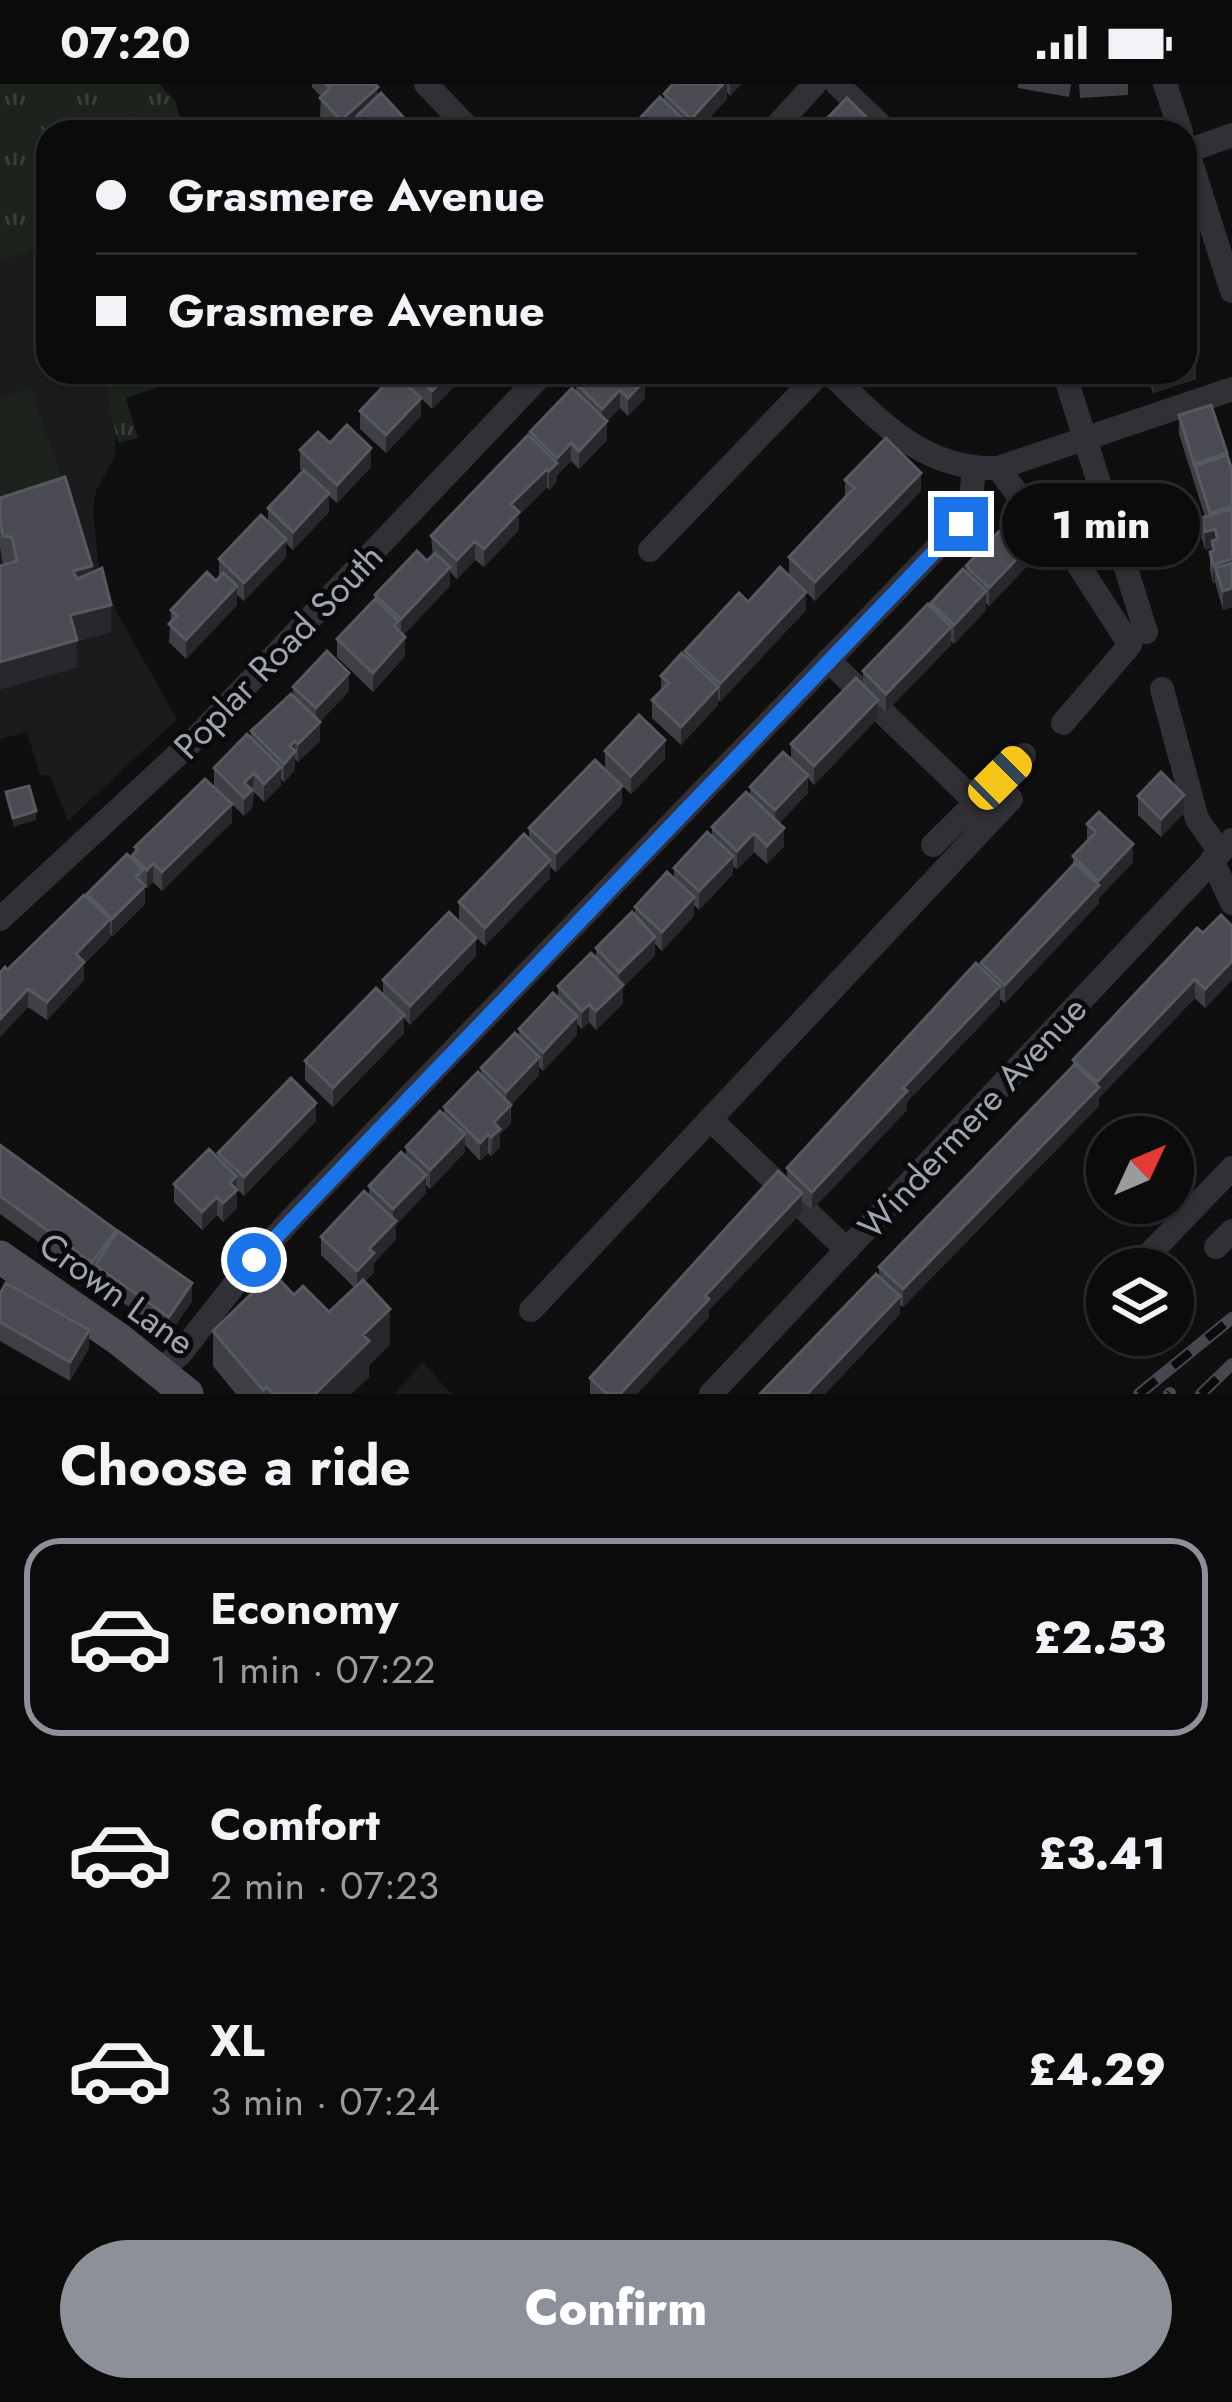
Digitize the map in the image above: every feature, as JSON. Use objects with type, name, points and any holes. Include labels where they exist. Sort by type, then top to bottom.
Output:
[{"type":"main road","name":"Crown Lane","points":[[0,1258],[172,1383]]},
{"type":"street","points":[[426,84],[455,120]]},
{"type":"street","points":[[1165,84],[1177,120]]},
{"type":"street","points":[[783,120],[819,85],[870,120]]},
{"type":"street","points":[[1197,142],[1232,135]]},
{"type":"street","points":[[1197,182],[1232,291]]},
{"type":"street","name":"Poplar Road South","points":[[0,919],[198,736],[533,384]]},
{"type":"street","points":[[650,550],[813,384]]},
{"type":"street","points":[[838,384],[898,438],[935,458],[986,468],[1232,389]]},
{"type":"street","points":[[1068,384],[1146,632]]},
{"type":"street","points":[[172,1383],[180,1354],[285,1227],[961,524],[986,468]]},
{"type":"street","points":[[986,468],[1063,541],[1130,645],[1064,723]]},
{"type":"street","points":[[828,660],[976,802]]},
{"type":"street","points":[[1162,688],[1197,819],[1222,851],[1232,903]]},
{"type":"street","points":[[933,845],[1024,755]]},
{"type":"street","points":[[531,1310],[1011,799]]},
{"type":"street","name":"Windermere Avenue","points":[[711,1394],[1222,851]]},
{"type":"street","points":[[710,1119],[847,1250]]},
{"type":"street","points":[[1155,1248],[1232,1168]]},
{"type":"shaded area","points":[[36,250],[36,384],[105,384],[116,425],[115,456],[96,491],[93,511],[99,568],[117,613],[177,719],[68,821],[50,776],[40,775],[27,732],[0,739],[0,261]]},
{"type":"shaded area","points":[[423,1363],[452,1394],[393,1394]]},
{"type":"green space","points":[[0,84],[159,84],[175,101],[111,120],[36,120],[36,250],[0,261]]},
{"type":"green space","points":[[175,101],[181,120],[111,120]]},
{"type":"green space","points":[[105,384],[122,384],[138,438],[118,443]]},
{"type":"green space","points":[[122,384],[167,384],[126,398]]},
{"type":"green space","points":[[30,387],[67,493],[0,507],[0,399]]},
{"type":"building","points":[[326,84],[378,87],[341,120],[320,98],[330,88]]},
{"type":"building","points":[[673,84],[723,84],[691,119],[664,94]]},
{"type":"building","points":[[381,93],[406,120],[361,120],[357,116]]},
{"type":"building","points":[[660,97],[684,120],[638,120]]},
{"type":"building","points":[[847,98],[869,120],[826,120]]},
{"type":"building","points":[[386,384],[406,384],[421,398],[386,435],[360,411]]},
{"type":"building","points":[[577,384],[641,384],[628,398],[620,390],[602,409]]},
{"type":"building","points":[[572,388],[607,421],[579,451],[571,443],[557,458],[530,432]]},
{"type":"building","points":[[1211,405],[1227,453],[1194,464],[1179,415]]},
{"type":"building","points":[[347,425],[371,448],[337,485],[300,450],[318,432],[330,443]]},
{"type":"building","points":[[528,435],[557,463],[511,504],[519,512],[484,549],[475,541],[457,560],[431,536]]},
{"type":"building","points":[[886,438],[921,473],[815,582],[789,557],[854,488],[845,480]]},
{"type":"building","points":[[1227,455],[1232,506],[1210,513],[1195,466]]},
{"type":"building","points":[[304,470],[329,493],[293,532],[268,508]]},
{"type":"building","points":[[65,477],[92,566],[73,571],[77,579],[102,568],[111,605],[70,615],[77,640],[0,662],[0,566],[17,561],[12,537],[3,536],[0,498]]},
{"type":"building","points":[[1030,499],[1053,521],[989,588],[966,566]]},
{"type":"building","points":[[1232,509],[1232,559],[1213,565],[1212,541],[1218,539],[1215,529],[1205,532],[1201,518]]},
{"type":"building","points":[[261,515],[286,539],[244,583],[219,559]]},
{"type":"building","points":[[417,551],[427,561],[435,553],[450,567],[401,619],[375,595]]},
{"type":"building","points":[[1232,563],[1232,588],[1223,591],[1215,568]]},
{"type":"building","points":[[780,567],[806,592],[720,684],[685,651],[739,593],[748,602]]},
{"type":"building","points":[[963,569],[986,591],[954,625],[931,603]]},
{"type":"building","points":[[207,572],[216,581],[223,573],[237,586],[186,640],[169,624],[177,616],[171,610]]},
{"type":"building","points":[[375,599],[398,621],[394,626],[405,637],[373,673],[337,639]]},
{"type":"building","points":[[928,604],[951,627],[886,694],[863,671]]},
{"type":"building","points":[[327,651],[349,673],[316,708],[293,687]]},
{"type":"building","points":[[682,653],[718,687],[681,727],[652,700],[669,683],[661,676]]},
{"type":"building","points":[[856,678],[878,700],[814,766],[791,744]]},
{"type":"building","points":[[291,694],[320,722],[290,746],[295,751],[284,764],[251,731]]},
{"type":"building","points":[[639,715],[665,740],[631,776],[605,751]]},
{"type":"building","points":[[247,734],[281,767],[264,784],[254,773],[244,783],[252,790],[244,798],[214,768]]},
{"type":"building","points":[[783,752],[808,775],[775,810],[750,787]]},
{"type":"building","points":[[595,760],[622,786],[556,853],[529,828]]},
{"type":"building","points":[[1161,772],[1184,795],[1161,819],[1138,796]]},
{"type":"building","points":[[205,779],[232,804],[162,872],[153,863],[147,870],[132,856],[135,847]]},
{"type":"building","points":[[29,786],[36,811],[13,818],[6,792]]},
{"type":"building","points":[[746,792],[784,828],[767,846],[754,833],[737,851],[712,827]]},
{"type":"building","points":[[1099,812],[1133,844],[1098,881],[1073,856],[1096,832],[1087,824]]},
{"type":"building","points":[[707,832],[733,856],[699,891],[674,868]]},
{"type":"building","points":[[524,834],[550,860],[485,928],[459,902]]},
{"type":"building","points":[[127,854],[143,870],[136,877],[145,886],[112,919],[87,894]]},
{"type":"building","points":[[1075,863],[1099,885],[1005,985],[981,963]]},
{"type":"building","points":[[667,872],[694,897],[662,932],[635,907]]},
{"type":"building","points":[[84,895],[110,919],[76,954],[84,962],[47,1002],[28,989],[0,1019],[0,973]]},
{"type":"building","points":[[449,912],[476,938],[410,1006],[383,980]]},
{"type":"building","points":[[632,912],[655,937],[619,972],[596,948]]},
{"type":"building","points":[[1221,915],[1232,926],[1232,961],[1205,989],[1195,979],[1097,1082],[1073,1060],[1197,928],[1203,933]]},
{"type":"building","points":[[591,953],[623,985],[596,1011],[589,1004],[582,1011],[558,986]]},
{"type":"building","points":[[976,963],[1000,986],[812,1192],[787,1168]]},
{"type":"building","points":[[376,988],[404,1015],[333,1088],[305,1061]]},
{"type":"building","points":[[553,993],[577,1016],[543,1052],[519,1029]]},
{"type":"building","points":[[515,1033],[539,1057],[506,1092],[481,1068]]},
{"type":"building","points":[[1075,1064],[1099,1087],[903,1289],[879,1267]]},
{"type":"building","points":[[478,1072],[511,1105],[494,1122],[500,1129],[480,1143],[444,1107]]},
{"type":"building","points":[[291,1078],[316,1103],[244,1177],[218,1153]]},
{"type":"building","points":[[440,1111],[465,1134],[430,1170],[406,1147]]},
{"type":"building","points":[[0,1145],[116,1230],[92,1263],[0,1196]]},
{"type":"building","points":[[209,1149],[236,1176],[230,1183],[237,1190],[223,1203],[217,1197],[202,1212],[174,1184]]},
{"type":"building","points":[[401,1152],[426,1175],[393,1209],[369,1186]]},
{"type":"building","points":[[778,1171],[802,1193],[620,1394],[607,1394],[590,1378]]},
{"type":"building","points":[[364,1191],[396,1221],[369,1249],[374,1253],[357,1271],[321,1237]]},
{"type":"building","points":[[118,1231],[192,1283],[169,1317],[95,1265]]},
{"type":"building","points":[[273,1273],[294,1295],[303,1286],[329,1312],[363,1280],[390,1309],[363,1335],[369,1341],[315,1394],[263,1390],[213,1331]]},
{"type":"building","points":[[876,1274],[900,1296],[807,1394],[760,1394]]},
{"type":"building","points":[[6,1283],[89,1330],[70,1362],[0,1322],[0,1294]]},
{"type":"railway","points":[[1139,1394],[1232,1318]]},
{"type":"railway","points":[[1201,1394],[1232,1364]]},
{"type":"route","points":[[254,1260],[961,524]]}]
